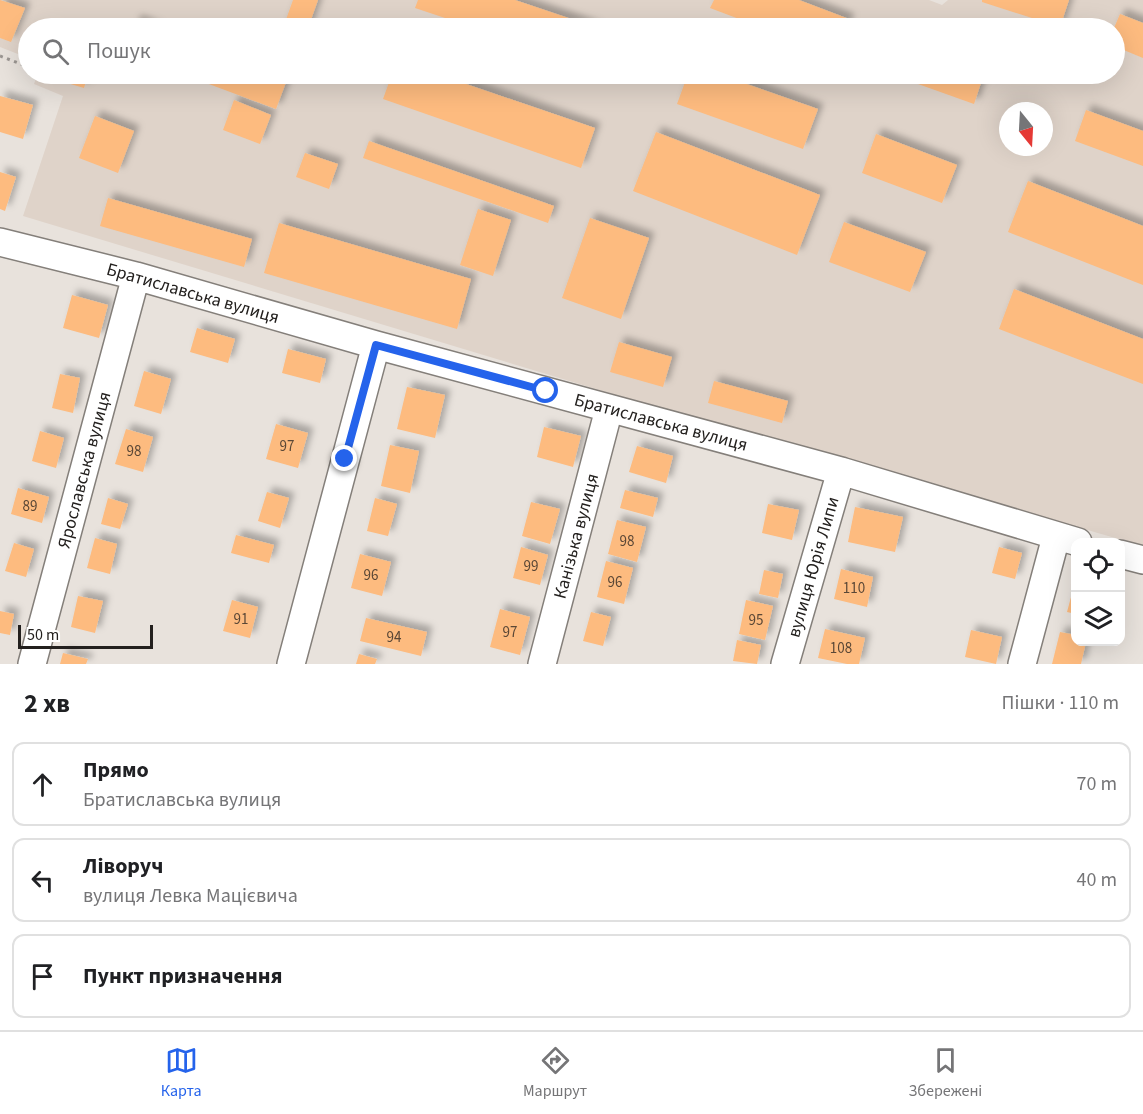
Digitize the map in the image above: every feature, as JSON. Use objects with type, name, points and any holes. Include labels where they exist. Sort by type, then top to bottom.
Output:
[{"type":"street","name":"Братиславська вулиця","points":[[0,242],[136,276],[376,345],[841,471],[1067,540]]},
{"type":"street","name":"Ярославська вулиця","points":[[32,664],[136,276]]},
{"type":"street","points":[[291,664],[376,345]]},
{"type":"street","name":"Канізька вулиця","points":[[542,664],[609,408]]},
{"type":"street","name":"вулиця Юрія Липи","points":[[785,664],[841,471]]},
{"type":"street","points":[[1022,664],[1067,540]]},
{"type":"street","points":[[1125,555],[1143,560]]},
{"type":"path","points":[[0,56],[18,63]]},
{"type":"shaded area","points":[[0,0],[929,0],[942,5],[948,0],[1143,0],[1143,546],[1125,541],[1125,538],[1115,538],[606,392],[23,216],[63,96],[34,84],[1125,84],[1125,18],[18,18],[18,54],[0,47]]},
{"type":"building","points":[[0,0],[25,8],[21,18],[18,18],[18,25],[11,42],[0,38]]},
{"type":"building","points":[[293,0],[318,0],[312,18],[287,18]]},
{"type":"building","points":[[418,0],[515,0],[568,18],[445,18],[415,8]]},
{"type":"building","points":[[714,0],[799,0],[846,18],[736,18],[710,8]]},
{"type":"building","points":[[982,0],[1069,0],[1063,18],[1032,18],[982,2]]},
{"type":"building","points":[[1120,14],[1143,23],[1143,58],[1125,51],[1125,18],[1118,18]]},
{"type":"building","points":[[71,84],[85,84],[84,88]]},
{"type":"building","points":[[209,84],[285,84],[276,109]]},
{"type":"building","points":[[388,84],[466,84],[595,128],[581,168],[383,99]]},
{"type":"building","points":[[684,84],[747,84],[818,109],[803,149],[677,104]]},
{"type":"building","points":[[918,84],[981,84],[974,104]]},
{"type":"building","points":[[0,96],[33,105],[23,139],[0,132]]},
{"type":"building","points":[[234,100],[271,115],[260,144],[223,130]]},
{"type":"building","points":[[1086,110],[1143,131],[1143,166],[1075,141]]},
{"type":"building","points":[[95,116],[134,131],[118,173],[79,158]]},
{"type":"building","points":[[656,132],[820,195],[797,255],[633,191]]},
{"type":"building","points":[[876,134],[957,165],[942,203],[862,173]]},
{"type":"building","points":[[369,141],[554,206],[548,223],[363,158]]},
{"type":"building","points":[[305,153],[338,164],[329,189],[296,177]]},
{"type":"building","points":[[0,172],[16,177],[5,211],[0,209]]},
{"type":"building","points":[[1028,181],[1143,226],[1143,285],[1008,232]]},
{"type":"building","points":[[108,198],[252,239],[244,267],[100,226]]},
{"type":"building","points":[[478,209],[511,220],[493,276],[460,265]]},
{"type":"building","points":[[590,218],[649,238],[621,319],[562,298]]},
{"type":"building","points":[[844,222],[926,252],[910,292],[829,262]]},
{"type":"building","points":[[279,223],[471,279],[457,329],[264,273]]},
{"type":"building","points":[[1014,289],[1143,339],[1143,384],[999,329]]},
{"type":"building","points":[[72,295],[108,305],[99,338],[63,328]]},
{"type":"building","points":[[197,328],[235,339],[228,363],[190,352]]},
{"type":"building","points":[[619,342],[672,357],[663,387],[610,372]]},
{"type":"building","points":[[288,349],[326,359],[320,383],[282,373]]},
{"type":"building","points":[[144,371],[171,379],[161,414],[134,406]]},
{"type":"building","points":[[60,374],[80,378],[73,413],[52,408]]},
{"type":"building","points":[[714,381],[788,401],[782,423],[708,403]]},
{"type":"building","points":[[407,387],[445,395],[435,438],[397,429]]},
{"type":"building","points":[[276,424],[308,433],[298,468],[266,459]]},
{"type":"building","points":[[544,427],[581,436],[573,467],[537,457]]},
{"type":"building","points":[[126,429],[153,437],[143,472],[115,464]]},
{"type":"building","points":[[40,431],[64,438],[56,468],[32,461]]},
{"type":"building","points":[[390,445],[419,451],[410,493],[381,486]]},
{"type":"building","points":[[637,446],[673,456],[666,483],[629,472]]},
{"type":"building","points":[[18,488],[49,497],[42,523],[11,514]]},
{"type":"building","points":[[625,490],[658,498],[653,517],[620,508]]},
{"type":"building","points":[[267,492],[289,498],[280,528],[258,521]]},
{"type":"building","points":[[108,498],[128,504],[120,529],[101,524]]},
{"type":"building","points":[[375,498],[397,504],[388,536],[367,531]]},
{"type":"building","points":[[531,502],[560,509],[550,544],[522,536]]},
{"type":"building","points":[[768,504],[799,510],[792,540],[762,533]]},
{"type":"building","points":[[855,507],[903,517],[895,552],[848,542]]},
{"type":"building","points":[[617,520],[646,527],[637,562],[608,554]]},
{"type":"building","points":[[236,535],[274,545],[269,563],[231,553]]},
{"type":"building","points":[[95,538],[117,544],[110,574],[87,568]]},
{"type":"building","points":[[14,543],[34,549],[26,577],[5,571]]},
{"type":"building","points":[[521,547],[548,555],[540,585],[513,578]]},
{"type":"building","points":[[999,547],[1022,553],[1015,579],[992,573]]},
{"type":"building","points":[[360,554],[391,562],[382,596],[351,588]]},
{"type":"building","points":[[606,561],[633,568],[624,604],[597,597]]},
{"type":"building","points":[[841,569],[873,577],[867,607],[834,599]]},
{"type":"building","points":[[764,570],[783,574],[778,598],[759,594]]},
{"type":"building","points":[[78,596],[103,601],[95,633],[71,627]]},
{"type":"building","points":[[1071,597],[1071,613],[1067,612]]},
{"type":"building","points":[[232,600],[258,607],[250,638],[223,631]]},
{"type":"building","points":[[746,600],[773,606],[765,640],[739,634]]},
{"type":"building","points":[[500,609],[530,617],[520,655],[490,647]]},
{"type":"building","points":[[0,611],[14,614],[10,635],[0,633]]},
{"type":"building","points":[[591,612],[611,617],[603,646],[583,641]]},
{"type":"building","points":[[366,618],[427,632],[421,656],[360,641]]},
{"type":"building","points":[[825,629],[865,638],[859,664],[818,658]]},
{"type":"building","points":[[971,630],[1002,637],[996,664],[965,657]]},
{"type":"building","points":[[1060,632],[1071,634],[1071,646],[1085,646],[1081,664],[1052,664]]},
{"type":"building","points":[[737,640],[761,645],[757,664],[733,661]]},
{"type":"building","points":[[63,653],[88,659],[86,664],[60,664]]},
{"type":"building","points":[[359,654],[377,659],[375,664],[356,664]]},
{"type":"route","points":[[345,459],[376,345],[546,391]]}]
